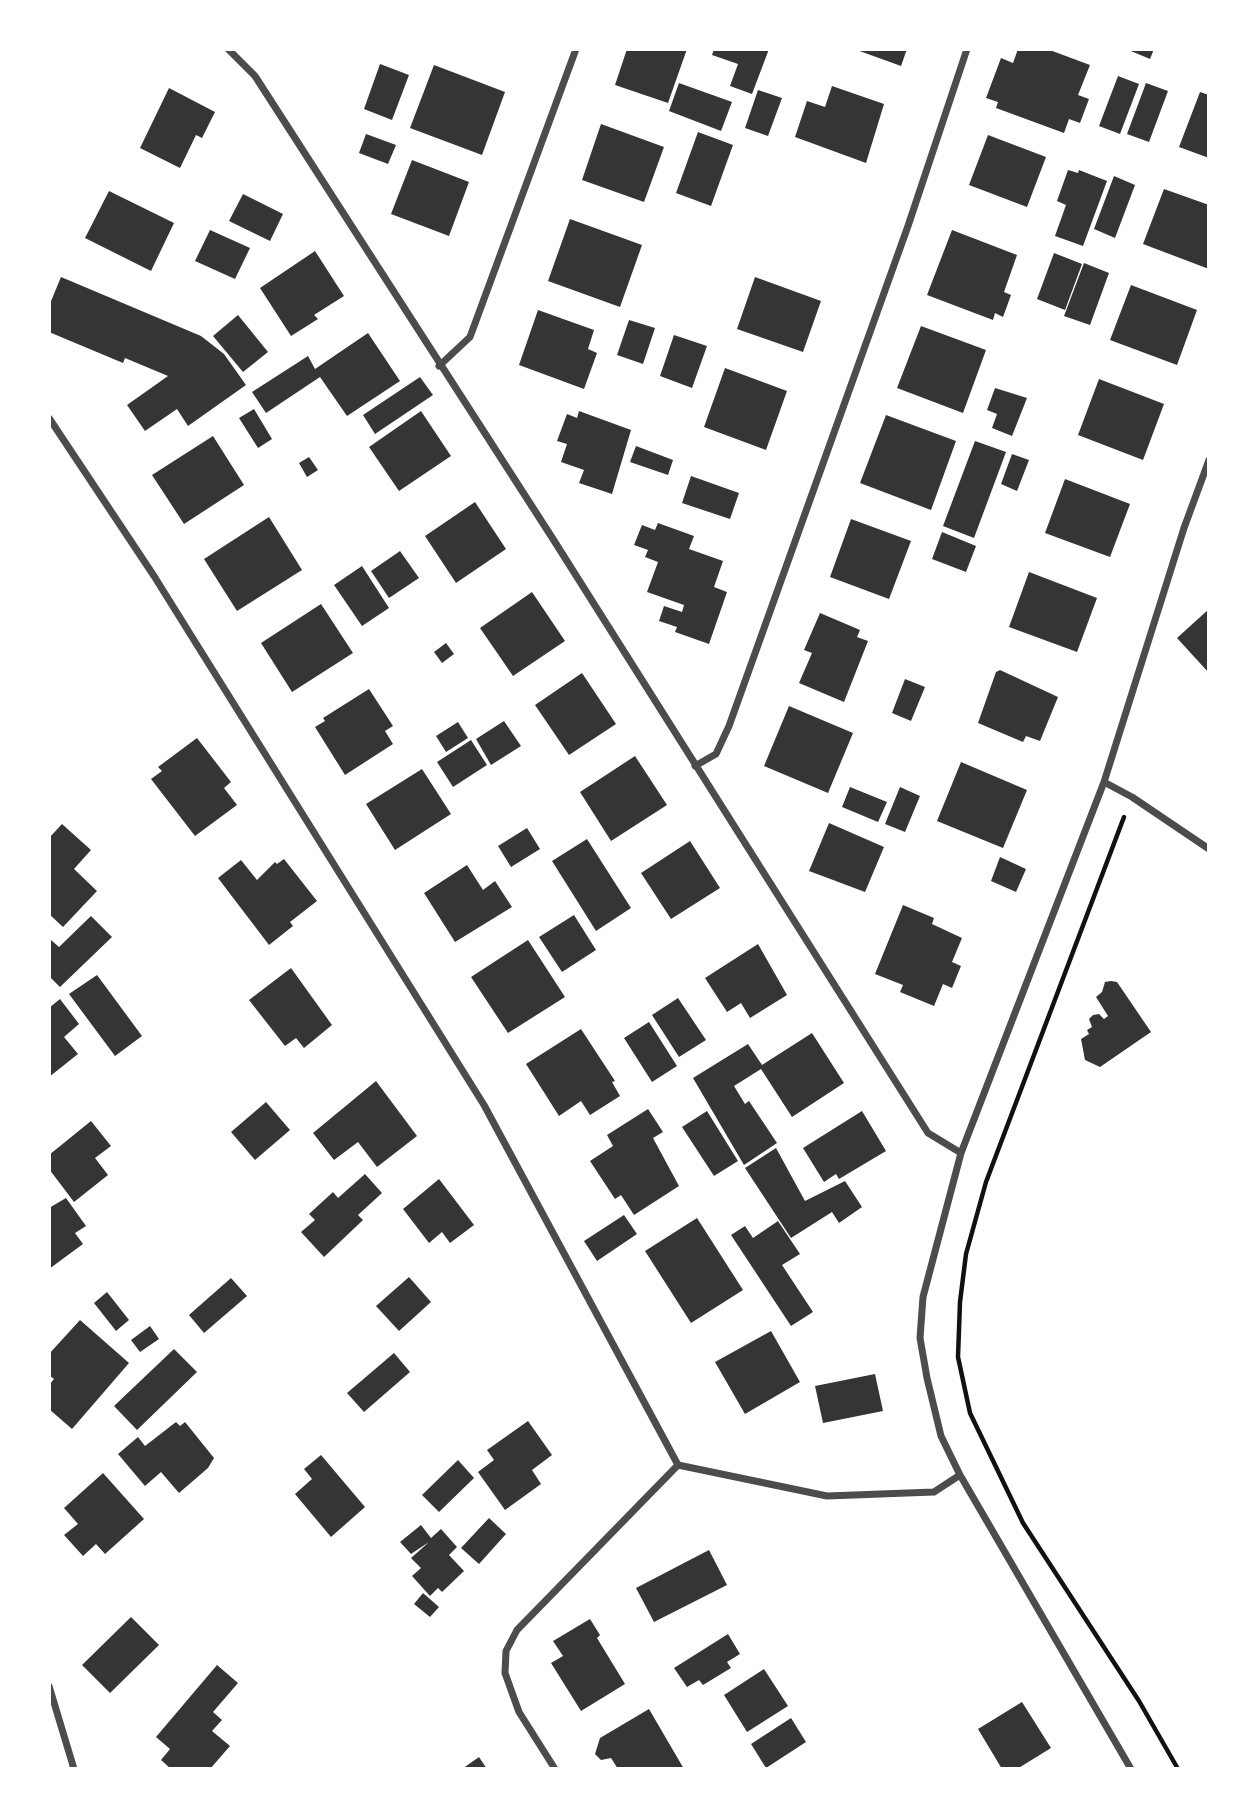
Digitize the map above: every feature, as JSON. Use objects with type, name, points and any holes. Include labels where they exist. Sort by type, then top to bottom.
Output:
[{"type":"street","points":[[228,49],[255,76],[439,366],[553,539],[928,1133],[961,1153]]},
{"type":"street","points":[[439,366],[470,337],[576,49]]},
{"type":"street","points":[[695,766],[716,754],[729,726],[908,226],[967,49]]},
{"type":"street","points":[[49,418],[154,576],[484,1105],[678,1465],[827,1496],[934,1492],[960,1475]]},
{"type":"street","points":[[1131,1769],[960,1475],[942,1436],[926,1378],[920,1338],[926,1284],[961,1153],[1104,782],[1184,528],[1209,460]]},
{"type":"street","points":[[1104,782],[1132,797],[1209,849]]},
{"type":"street","points":[[555,1769],[519,1712],[505,1673],[506,1651],[517,1630],[678,1465]]},
{"type":"street","points":[[49,1686],[74,1769]]},
{"type":"path","points":[[1132,797],[986,1182],[966,1254],[960,1302],[958,1357],[970,1413],[1023,1522],[1139,1701],[1178,1769]]},
{"type":"building","points":[[627,49],[687,49],[668,103],[615,85]]},
{"type":"building","points":[[714,49],[769,49],[752,94],[730,86],[738,64],[712,55]]},
{"type":"building","points":[[854,49],[907,49],[901,66]]},
{"type":"building","points":[[1018,49],[1047,49],[1090,65],[1078,95],[1089,99],[1080,123],[1069,119],[1064,133],[996,108],[998,102],[986,98],[1001,58],[1013,63]]},
{"type":"building","points":[[1126,49],[1154,49],[1150,59]]},
{"type":"building","points":[[380,64],[409,75],[392,120],[364,109]]},
{"type":"building","points":[[434,65],[505,92],[482,155],[410,128]]},
{"type":"building","points":[[1118,76],[1139,84],[1120,134],[1099,126]]},
{"type":"building","points":[[679,83],[732,102],[721,131],[669,111]]},
{"type":"building","points":[[1146,83],[1168,91],[1149,142],[1127,134]]},
{"type":"building","points":[[832,86],[884,104],[866,163],[795,137],[807,101],[825,107]]},
{"type":"building","points":[[169,88],[215,112],[202,138],[196,135],[180,168],[140,148]]},
{"type":"building","points":[[758,90],[782,98],[768,136],[745,128]]},
{"type":"building","points":[[1200,92],[1209,95],[1209,158],[1179,147]]},
{"type":"building","points":[[601,124],[664,147],[644,202],[582,180]]},
{"type":"building","points":[[698,132],[733,145],[711,206],[676,193]]},
{"type":"building","points":[[366,134],[396,145],[388,164],[359,153]]},
{"type":"building","points":[[988,135],[1046,157],[1027,207],[969,185]]},
{"type":"building","points":[[412,160],[469,182],[449,236],[391,214]]},
{"type":"building","points":[[1068,170],[1078,173],[1079,170],[1107,181],[1083,246],[1055,236],[1066,205],[1057,201]]},
{"type":"building","points":[[1114,176],[1135,185],[1115,238],[1094,229]]},
{"type":"building","points":[[1164,189],[1209,205],[1209,269],[1143,244]]},
{"type":"building","points":[[109,191],[174,223],[151,271],[85,238]]},
{"type":"building","points":[[243,194],[283,214],[270,241],[229,221]]},
{"type":"building","points":[[570,219],[642,245],[620,307],[548,281]]},
{"type":"building","points":[[210,230],[250,248],[235,279],[195,261]]},
{"type":"building","points":[[952,230],[1017,255],[1004,292],[1011,295],[1003,317],[995,313],[993,320],[927,295]]},
{"type":"building","points":[[315,251],[344,296],[314,315],[318,319],[291,336],[260,288]]},
{"type":"building","points":[[1054,253],[1082,264],[1065,310],[1037,299]]},
{"type":"building","points":[[1084,263],[1109,273],[1090,325],[1064,316]]},
{"type":"building","points":[[61,277],[201,336],[224,354],[246,385],[188,426],[177,409],[145,431],[127,405],[168,376],[125,358],[123,363],[49,332],[49,306]]},
{"type":"building","points":[[755,277],[821,301],[803,352],[737,329]]},
{"type":"building","points":[[1131,285],[1197,310],[1177,365],[1110,340]]},
{"type":"building","points":[[538,310],[594,330],[588,349],[597,353],[584,389],[519,365]]},
{"type":"building","points":[[238,315],[268,352],[243,372],[213,336]]},
{"type":"building","points":[[629,320],[655,328],[643,364],[617,355]]},
{"type":"building","points":[[921,326],[986,350],[963,413],[897,388]]},
{"type":"building","points":[[368,333],[400,381],[347,416],[320,377],[266,413],[252,392],[308,356],[315,369]]},
{"type":"building","points":[[674,335],[707,346],[692,388],[660,376]]},
{"type":"building","points":[[725,368],[787,391],[766,450],[704,427]]},
{"type":"building","points":[[420,377],[433,395],[375,434],[363,415]]},
{"type":"building","points":[[1099,379],[1164,404],[1143,460],[1078,435]]},
{"type":"building","points":[[995,388],[1027,398],[1012,436],[992,428],[997,414],[987,410]]},
{"type":"building","points":[[254,409],[272,439],[258,448],[239,418]]},
{"type":"building","points":[[421,411],[451,456],[399,491],[369,447]]},
{"type":"building","points":[[579,411],[631,430],[612,494],[579,483],[584,470],[561,462],[567,444],[557,441],[567,414],[577,418]]},
{"type":"building","points":[[886,415],[956,441],[931,510],[860,483]]},
{"type":"building","points":[[213,436],[244,485],[184,524],[152,475]]},
{"type":"building","points":[[975,441],[1006,452],[974,538],[943,526]]},
{"type":"building","points":[[636,446],[673,460],[668,475],[630,462]]},
{"type":"building","points":[[1012,454],[1029,460],[1017,491],[1001,484]]},
{"type":"building","points":[[309,457],[318,470],[307,477],[299,463]]},
{"type":"building","points":[[691,476],[739,493],[730,519],[682,503]]},
{"type":"building","points":[[1065,479],[1130,504],[1110,557],[1045,533]]},
{"type":"building","points":[[475,502],[506,549],[456,583],[425,536]]},
{"type":"building","points":[[269,517],[302,570],[237,611],[204,559]]},
{"type":"building","points":[[851,519],[911,541],[889,599],[830,577]]},
{"type":"building","points":[[658,523],[694,536],[689,549],[723,561],[714,587],[727,592],[709,644],[675,632],[677,627],[659,621],[664,606],[682,612],[684,605],[647,592],[658,562],[645,557],[648,550],[634,545],[642,525],[655,530]]},
{"type":"building","points":[[942,532],[976,546],[966,572],[932,559]]},
{"type":"building","points":[[400,551],[419,578],[389,598],[371,571]]},
{"type":"building","points":[[362,566],[389,608],[362,626],[334,585]]},
{"type":"building","points":[[1029,572],[1097,598],[1077,652],[1009,627]]},
{"type":"building","points":[[532,592],[565,641],[513,676],[480,628]]},
{"type":"building","points":[[321,604],[353,653],[292,692],[261,643]]},
{"type":"building","points":[[1209,609],[1209,673],[1177,638]]},
{"type":"building","points":[[820,613],[860,630],[857,637],[868,641],[844,702],[799,683],[812,653],[804,650]]},
{"type":"building","points":[[446,643],[454,654],[442,663],[434,652]]},
{"type":"building","points":[[1000,670],[1058,697],[1040,741],[1026,736],[1023,742],[978,723],[996,672]]},
{"type":"building","points":[[582,673],[616,724],[569,755],[535,705]]},
{"type":"building","points":[[905,679],[925,687],[911,721],[892,713]]},
{"type":"building","points":[[369,689],[393,726],[385,731],[393,744],[345,775],[315,727],[325,721],[323,718]]},
{"type":"building","points":[[789,706],[853,733],[828,793],[764,766]]},
{"type":"building","points":[[504,721],[521,746],[491,765],[476,739]]},
{"type":"building","points":[[458,722],[468,738],[446,752],[436,736]]},
{"type":"building","points":[[197,738],[231,782],[224,788],[237,805],[195,836],[151,779],[162,771],[158,767]]},
{"type":"building","points":[[471,740],[487,765],[453,787],[437,762]]},
{"type":"building","points":[[635,756],[667,805],[611,841],[580,792]]},
{"type":"building","points":[[961,762],[1027,790],[1003,848],[937,821]]},
{"type":"building","points":[[422,769],[451,814],[395,850],[366,804]]},
{"type":"building","points":[[850,787],[887,802],[878,822],[842,807]]},
{"type":"building","points":[[900,787],[920,796],[905,832],[885,824]]},
{"type":"building","points":[[829,823],[884,847],[865,892],[809,871]]},
{"type":"building","points":[[62,824],[91,850],[74,869],[97,891],[63,927],[49,914],[49,838]]},
{"type":"building","points":[[527,828],[540,849],[511,867],[498,846]]},
{"type":"building","points":[[587,839],[631,908],[596,931],[552,861]]},
{"type":"building","points":[[690,841],[720,888],[671,919],[641,873]]},
{"type":"building","points":[[1000,857],[1026,869],[1016,892],[991,881]]},
{"type":"building","points":[[284,859],[317,901],[290,922],[293,926],[269,945],[218,878],[241,860],[257,880],[275,862],[277,864]]},
{"type":"building","points":[[467,865],[483,890],[495,881],[512,907],[455,942],[424,893]]},
{"type":"building","points":[[903,905],[934,918],[932,924],[962,938],[952,962],[961,966],[952,988],[943,984],[934,1006],[900,992],[903,985],[875,974]]},
{"type":"building","points":[[574,915],[596,950],[562,972],[539,937]]},
{"type":"building","points":[[91,916],[112,937],[60,987],[49,976],[49,942],[51,940],[59,947]]},
{"type":"building","points":[[528,940],[565,997],[508,1033],[471,977]]},
{"type":"building","points":[[758,944],[787,995],[750,1018],[741,1003],[727,1012],[705,978]]},
{"type":"building","points":[[291,968],[332,1025],[304,1048],[296,1038],[285,1046],[249,1000]]},
{"type":"building","points":[[97,975],[142,1036],[115,1056],[69,994]]},
{"type":"building","points":[[1105,982],[1117,982],[1151,1032],[1100,1067],[1085,1060],[1081,1039],[1089,1034],[1087,1030],[1092,1027],[1089,1019],[1093,1015],[1099,1014],[1104,1019],[1108,1016],[1096,997],[1102,992]]},
{"type":"building","points":[[678,998],[706,1040],[679,1057],[652,1015]]},
{"type":"building","points":[[60,999],[79,1024],[64,1037],[78,1054],[49,1077],[49,1008]]},
{"type":"building","points":[[649,1022],[677,1066],[652,1082],[624,1038]]},
{"type":"building","points":[[581,1029],[615,1081],[612,1082],[620,1096],[590,1115],[581,1101],[559,1116],[526,1064]]},
{"type":"building","points":[[812,1033],[844,1083],[792,1117],[761,1069],[734,1086],[745,1104],[749,1101],[777,1143],[744,1165],[693,1078],[748,1044],[762,1065]]},
{"type":"building","points":[[376,1081],[417,1136],[377,1167],[358,1142],[334,1160],[313,1133]]},
{"type":"building","points":[[266,1102],[290,1130],[255,1160],[231,1132]]},
{"type":"building","points":[[648,1109],[663,1132],[653,1138],[679,1186],[634,1215],[621,1195],[615,1199],[590,1161],[613,1146],[607,1135]]},
{"type":"building","points":[[707,1111],[738,1161],[714,1176],[682,1127]]},
{"type":"building","points":[[862,1111],[886,1151],[839,1179],[836,1174],[824,1182],[803,1148]]},
{"type":"building","points":[[91,1121],[111,1146],[95,1158],[108,1175],[74,1202],[49,1169],[49,1155]]},
{"type":"building","points":[[776,1148],[805,1201],[845,1181],[862,1207],[839,1223],[832,1212],[791,1238],[745,1168]]},
{"type":"building","points":[[365,1174],[382,1193],[358,1215],[363,1220],[324,1257],[301,1232],[315,1220],[309,1214],[333,1192],[338,1198]]},
{"type":"building","points":[[439,1179],[474,1225],[450,1243],[442,1232],[429,1243],[403,1209]]},
{"type":"building","points":[[66,1198],[86,1226],[75,1233],[83,1244],[49,1269],[49,1208]]},
{"type":"building","points":[[624,1215],[637,1234],[597,1261],[584,1241]]},
{"type":"building","points":[[697,1218],[743,1290],[691,1323],[645,1251]]},
{"type":"building","points":[[778,1221],[800,1254],[782,1265],[813,1312],[791,1326],[731,1235],[745,1226],[753,1238]]},
{"type":"building","points":[[409,1277],[431,1302],[399,1331],[376,1306]]},
{"type":"building","points":[[231,1278],[247,1296],[204,1333],[189,1315]]},
{"type":"building","points":[[107,1292],[129,1320],[116,1331],[94,1303]]},
{"type":"building","points":[[80,1320],[129,1363],[72,1429],[49,1409],[49,1385],[54,1379],[49,1375],[49,1354]]},
{"type":"building","points":[[150,1326],[159,1339],[140,1352],[131,1340]]},
{"type":"building","points":[[771,1331],[800,1382],[745,1414],[715,1362]]},
{"type":"building","points":[[174,1349],[197,1372],[137,1430],[114,1406]]},
{"type":"building","points":[[394,1353],[410,1372],[364,1412],[347,1393]]},
{"type":"building","points":[[875,1374],[883,1411],[823,1423],[815,1386]]},
{"type":"building","points":[[528,1421],[552,1455],[532,1470],[541,1484],[505,1510],[478,1472],[494,1460],[487,1450]]},
{"type":"building","points":[[176,1422],[180,1426],[185,1422],[214,1458],[208,1468],[179,1493],[161,1472],[145,1486],[118,1454],[138,1437],[145,1446]]},
{"type":"building","points":[[321,1455],[365,1507],[331,1537],[295,1494],[312,1479],[304,1469]]},
{"type":"building","points":[[458,1460],[474,1478],[439,1512],[422,1495]]},
{"type":"building","points":[[103,1473],[144,1519],[105,1554],[96,1544],[83,1556],[64,1535],[78,1524],[64,1508]]},
{"type":"building","points":[[489,1518],[506,1534],[479,1564],[461,1548]]},
{"type":"building","points":[[421,1525],[431,1538],[441,1529],[457,1547],[449,1555],[464,1571],[442,1592],[438,1588],[430,1596],[412,1576],[421,1568],[411,1558],[429,1542],[411,1554],[400,1542]]},
{"type":"building","points":[[709,1550],[727,1585],[654,1622],[636,1588]]},
{"type":"building","points":[[423,1593],[439,1607],[430,1617],[414,1604]]},
{"type":"building","points":[[131,1617],[159,1645],[110,1693],[82,1665]]},
{"type":"building","points":[[590,1619],[600,1635],[597,1638],[625,1684],[581,1711],[551,1663],[563,1656],[553,1641]]},
{"type":"building","points":[[728,1634],[740,1654],[727,1662],[731,1668],[703,1685],[699,1680],[687,1687],[674,1668]]},
{"type":"building","points":[[217,1665],[238,1683],[213,1712],[222,1720],[212,1731],[230,1746],[210,1769],[171,1769],[161,1760],[170,1749],[156,1737]]},
{"type":"building","points":[[764,1669],[788,1706],[747,1732],[724,1695]]},
{"type":"building","points":[[1022,1702],[1051,1748],[1017,1769],[1002,1769],[978,1729]]},
{"type":"building","points":[[649,1709],[684,1769],[618,1769],[611,1758],[601,1760],[595,1754],[600,1738]]},
{"type":"building","points":[[791,1718],[806,1742],[766,1768],[751,1744]]},
{"type":"building","points":[[479,1757],[487,1769],[462,1769]]}]
